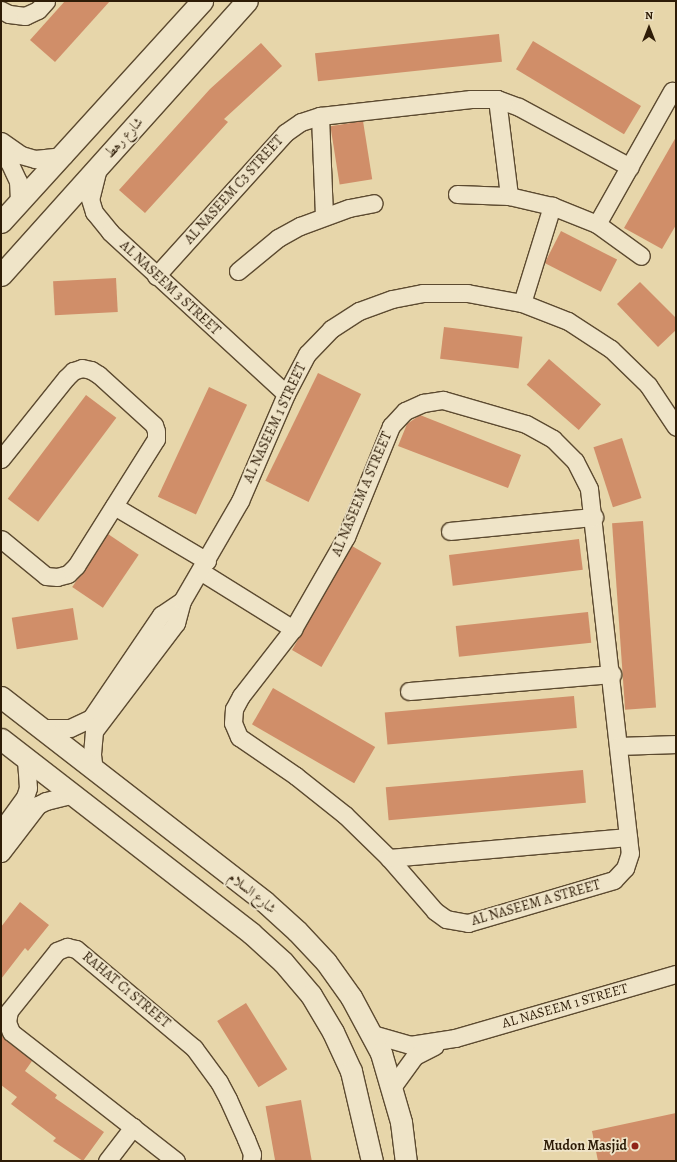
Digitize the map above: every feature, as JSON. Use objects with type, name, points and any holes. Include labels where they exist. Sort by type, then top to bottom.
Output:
[{"type":"street","points":[[1,10],[8,14],[25,16],[38,10],[46,1]]},
{"type":"street","points":[[1,222],[64,156],[202,1]]},
{"type":"street","name":"شارع رهط","points":[[1,275],[247,1]]},
{"type":"street","points":[[597,224],[672,91]]},
{"type":"street","points":[[510,196],[497,99],[519,107],[630,167]]},
{"type":"street","name":"AL NASEEM C3 STREET","points":[[156,276],[285,133],[301,122],[320,116],[416,105],[497,99]]},
{"type":"street","points":[[320,116],[324,216]]},
{"type":"street","points":[[1,140],[21,155],[35,159],[64,156]]},
{"type":"street","points":[[1,154],[14,171],[18,181],[19,202]]},
{"type":"street","name":"AL NASEEM 3 STREET","points":[[99,166],[90,199],[94,212],[110,232],[156,276],[286,394]]},
{"type":"street","points":[[457,194],[510,196],[552,206],[597,224],[642,256]]},
{"type":"street","points":[[238,270],[278,238],[324,216],[374,203]]},
{"type":"street","points":[[522,302],[552,206]]},
{"type":"street","name":"AL NASEEM 1 STREET","points":[[42,728],[70,728],[91,718],[131,672],[162,643],[176,623],[182,601],[204,566],[240,500],[286,394],[307,354],[331,329],[359,311],[392,299],[423,293],[467,293],[522,302],[568,321],[611,348],[648,384],[676,426]]},
{"type":"street","points":[[1,459],[73,371],[82,368],[91,370],[154,424],[156,431],[156,439],[76,566],[68,574],[58,577],[46,576],[36,570],[1,539]]},
{"type":"street","name":"AL NASEEM A STREET","points":[[443,400],[462,403],[526,424],[553,439],[575,461],[589,489],[594,517],[630,853],[625,868],[614,880],[468,923],[446,919],[435,911],[389,858],[345,815],[296,776],[240,737],[233,723],[234,709],[241,696],[293,629],[346,537],[391,426],[405,411],[423,402],[443,400]]},
{"type":"street","points":[[114,506],[204,566],[293,629]]},
{"type":"street","points":[[450,531],[594,517]]},
{"type":"street","name":"AL NASEEM 1 STREET","points":[[94,771],[92,754],[94,731],[131,672],[148,632],[161,615],[182,601]]},
{"type":"street","points":[[148,632],[162,643]]},
{"type":"street","points":[[409,691],[612,674]]},
{"type":"street","name":"شارع السلام","points":[[1,697],[42,728],[94,771],[265,902],[297,931],[330,968],[372,1034],[393,1086],[401,1122],[406,1161]]},
{"type":"street","points":[[1,738],[251,933],[284,962],[311,995],[334,1032],[351,1071],[372,1161]]},
{"type":"street","points":[[619,746],[676,744]]},
{"type":"street","points":[[1,853],[5,833],[25,797],[28,788],[26,758]]},
{"type":"street","points":[[5,833],[38,805],[46,801],[74,794]]},
{"type":"street","points":[[389,858],[628,837]]},
{"type":"street","name":"RAHAT C1 STREET","points":[[176,1161],[11,1032],[8,1022],[9,1012],[57,951],[67,948],[76,949],[194,1048],[225,1093],[252,1154],[251,1161]]},
{"type":"street","name":"AL NASEEM 1 STREET","points":[[372,1034],[410,1045],[455,1038],[676,974]]},
{"type":"street","name":"AL NASEEM 1 STREET","points":[[393,1086],[415,1056],[455,1038]]},
{"type":"street","points":[[107,1161],[133,1127]]},
{"type":"building","points":[[65,1],[110,1],[55,62],[30,40]]},
{"type":"building","points":[[499,34],[502,62],[318,81],[315,53]]},
{"type":"building","points":[[533,41],[641,106],[624,134],[516,69]]},
{"type":"building","points":[[261,43],[282,66],[224,119],[228,122],[145,213],[119,190],[210,89]]},
{"type":"building","points":[[363,121],[372,179],[340,184],[330,126]]},
{"type":"building","points":[[676,137],[676,225],[662,249],[624,228]]},
{"type":"building","points":[[561,231],[617,260],[601,292],[545,263]]},
{"type":"building","points":[[116,278],[118,312],[55,315],[53,281]]},
{"type":"building","points":[[640,282],[676,318],[676,330],[658,347],[617,304]]},
{"type":"building","points":[[444,327],[522,337],[519,368],[440,359]]},
{"type":"building","points":[[549,359],[601,404],[579,430],[527,385]]},
{"type":"building","points":[[318,373],[361,394],[309,502],[265,481]]},
{"type":"building","points":[[209,387],[247,405],[196,514],[158,497]]},
{"type":"building","points":[[86,395],[116,418],[38,522],[8,499]]},
{"type":"building","points":[[420,415],[521,455],[508,488],[398,446],[407,424]]},
{"type":"building","points":[[622,438],[641,498],[613,507],[593,447]]},
{"type":"building","points":[[643,521],[656,708],[625,710],[612,523]]},
{"type":"building","points":[[108,534],[139,555],[103,608],[72,587]]},
{"type":"building","points":[[579,539],[583,570],[453,586],[449,555]]},
{"type":"building","points":[[352,546],[381,563],[321,667],[292,650]]},
{"type":"building","points":[[73,608],[78,640],[17,649],[12,618]]},
{"type":"building","points":[[588,612],[591,643],[459,657],[456,626]]},
{"type":"building","points":[[273,688],[375,747],[354,783],[252,724]]},
{"type":"building","points":[[574,696],[577,728],[388,744],[385,713]]},
{"type":"building","points":[[583,770],[586,803],[389,820],[386,787]]},
{"type":"building","points":[[20,902],[49,925],[28,951],[25,948],[1,979],[1,927]]},
{"type":"building","points":[[246,1003],[287,1069],[259,1087],[217,1021]]},
{"type":"building","points":[[1,1035],[32,1061],[25,1071],[57,1095],[55,1098],[104,1132],[83,1161],[53,1141],[56,1138],[11,1104],[17,1097],[1,1085]]},
{"type":"building","points":[[301,1100],[312,1161],[275,1161],[266,1106]]},
{"type":"building","name":"Mudon Masjid","points":[[676,1113],[676,1161],[598,1161],[592,1131]]},
{"type":"place","name":"Mudon Masjid","points":[[635,1146]]}]
